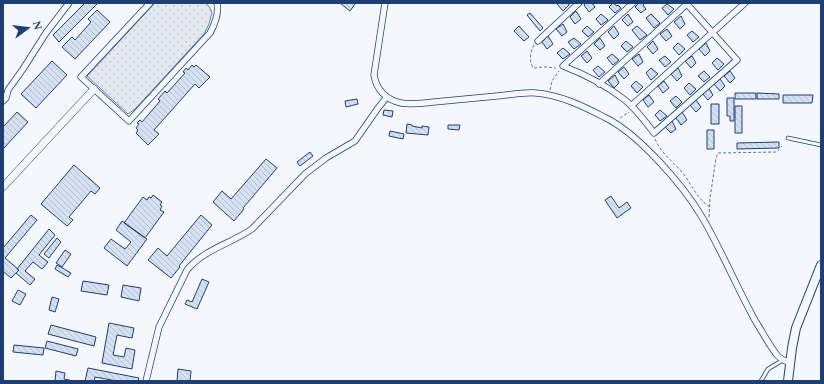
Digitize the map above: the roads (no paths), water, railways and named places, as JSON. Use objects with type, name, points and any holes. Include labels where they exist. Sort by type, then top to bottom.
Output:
[{"type":"main road","points":[[788,381],[786,362],[796,328],[821,265]]},
{"type":"street","points":[[3,101],[6,98],[8,90],[24,69],[46,33],[69,3]]},
{"type":"street","points":[[150,3],[81,77],[129,121],[210,33],[217,14],[217,3]]},
{"type":"street","points":[[385,3],[374,74],[377,86],[381,92],[387,97],[400,103],[407,104],[523,93],[547,94],[577,104],[606,117],[642,144],[672,177],[695,206],[712,235],[739,290],[760,328],[778,356],[786,362]]},
{"type":"street","points":[[538,41],[579,3]]},
{"type":"street","points":[[599,84],[687,4],[713,31],[737,60],[654,132],[632,107],[617,94],[599,84],[582,74],[563,66],[633,3]]},
{"type":"street","points":[[632,107],[744,3]]},
{"type":"street","points":[[4,184],[94,89]]},
{"type":"street","points":[[146,381],[159,327],[187,270],[192,263],[252,229],[305,174],[326,158],[356,141],[387,97]]},
{"type":"lane","points":[[788,138],[821,145]]},
{"type":"lane","points":[[761,381],[768,369],[786,362]]}]
